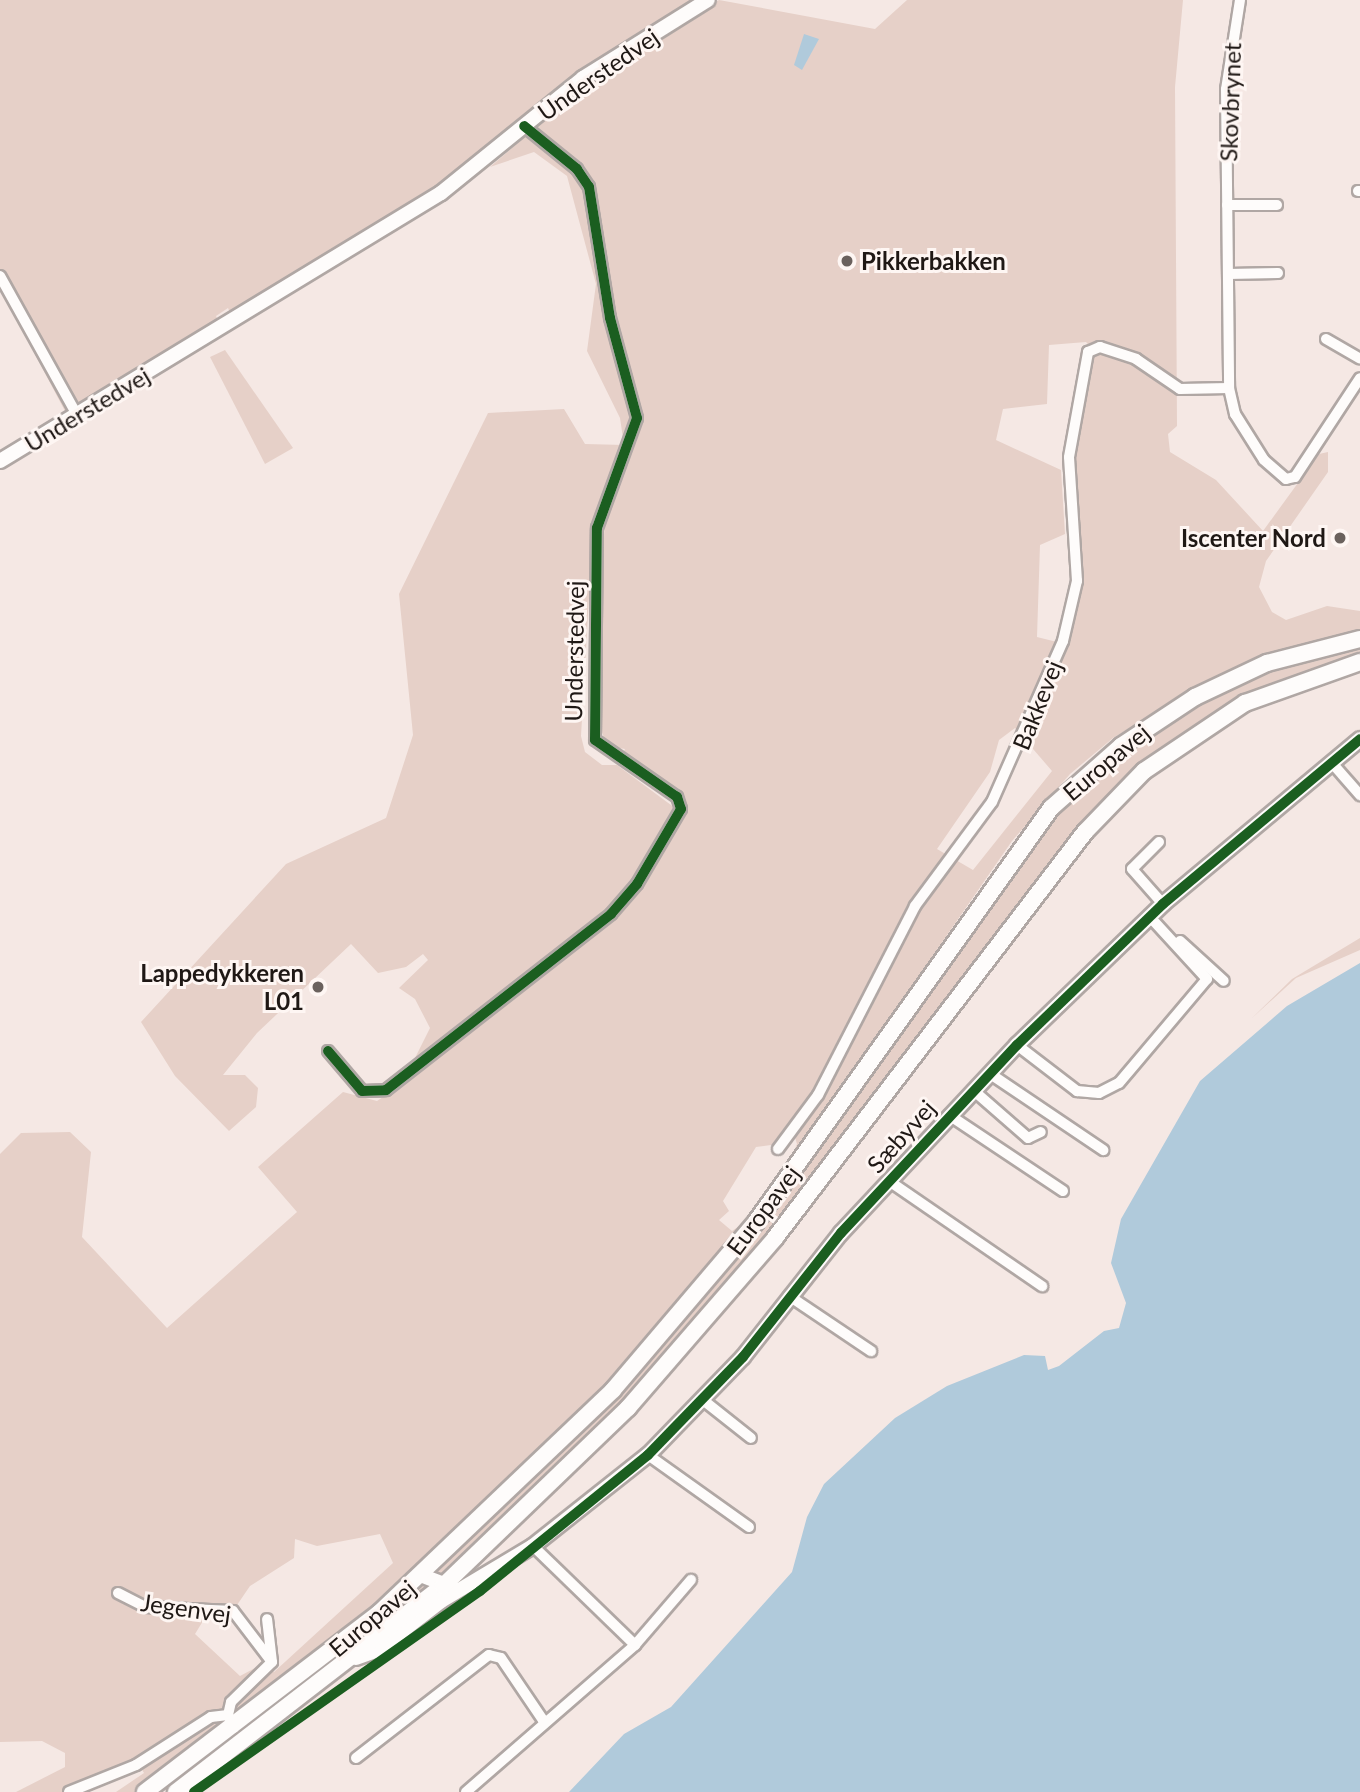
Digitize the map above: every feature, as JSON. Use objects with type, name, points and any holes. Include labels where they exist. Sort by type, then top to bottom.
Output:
[{"type":"main road","name":"Europavej","points":[[145,1792],[231,1721],[423,1576],[553,1452],[687,1308],[797,1166],[1051,808],[1121,746],[1195,697],[1268,663],[1360,639]]},
{"type":"main road","name":"Europavej","points":[[176,1792],[356,1658],[443,1586],[570,1468],[704,1324],[1118,796],[1174,747],[1245,703],[1360,662]]},
{"type":"street","name":"Understedvej","points":[[0,461],[442,193],[583,78],[708,0]]},
{"type":"street","name":"Skovbrynet","points":[[1240,0],[1226,89],[1229,388],[1247,439],[1286,479],[1295,477],[1360,378]]},
{"type":"street","name":"Understedvej","points":[[328,1051],[362,1091],[386,1090],[611,914],[637,884],[681,809],[677,797],[595,740],[597,528],[608,484],[634,435],[635,401],[610,318],[589,187],[577,169],[524,126]]},
{"type":"street","points":[[1227,205],[1277,205]]},
{"type":"street","points":[[1228,274],[1278,273]]},
{"type":"street","points":[[0,276],[77,415]]},
{"type":"street","points":[[1326,339],[1360,359]]},
{"type":"street","name":"Bakkevej","points":[[778,1149],[818,1095],[915,905],[992,802],[1063,641],[1077,581],[1069,457],[1088,352],[1100,347],[1136,359],[1180,389],[1229,388]]},
{"type":"street","name":"Sæbyvej","points":[[356,1658],[533,1546],[648,1455],[703,1400],[889,1181],[989,1073],[1155,911],[1360,739]]},
{"type":"street","points":[[1332,763],[1360,795]]},
{"type":"street","points":[[1017,1045],[1077,1091],[1099,1093],[1119,1083],[1207,979],[1155,911],[1132,869],[1159,842]]},
{"type":"street","points":[[1155,911],[1224,981]]},
{"type":"street","points":[[989,1073],[1103,1150]]},
{"type":"street","points":[[973,1090],[1028,1138],[1041,1132]]},
{"type":"street","points":[[949,1115],[1063,1191]]},
{"type":"street","points":[[889,1181],[1042,1286]]},
{"type":"street","points":[[789,1296],[871,1351]]},
{"type":"street","points":[[703,1400],[751,1438]]},
{"type":"street","points":[[648,1455],[749,1527]]},
{"type":"street","points":[[533,1546],[635,1645]]},
{"type":"street","name":"Sæbyvej","points":[[443,1586],[489,1574]]},
{"type":"street","points":[[423,1576],[443,1586]]},
{"type":"street","points":[[466,1792],[635,1645],[691,1580]]},
{"type":"street","name":"Jegenvej","points":[[118,1593],[145,1607],[233,1611],[272,1662]]},
{"type":"street","name":"Jegenvej","points":[[267,1619],[272,1662]]},
{"type":"street","points":[[356,1758],[495,1654],[545,1723]]},
{"type":"street","points":[[244,1742],[231,1721],[231,1702],[272,1662]]},
{"type":"street","points":[[69,1792],[152,1757],[211,1717],[231,1721]]},
{"type":"shaded area","points":[[0,0],[702,0],[539,103],[438,192],[231,315],[228,308],[216,316],[219,322],[0,456],[66,413],[0,288]]},
{"type":"shaded area","points":[[719,0],[875,29],[907,0],[1183,0],[1175,87],[1177,426],[1168,434],[1170,452],[1216,480],[1263,531],[1319,454],[1328,452],[1328,472],[1266,561],[1259,587],[1272,612],[1286,620],[1327,606],[1360,611],[1360,630],[1264,657],[1202,684],[1113,738],[1070,774],[1012,841],[787,1167],[797,1144],[793,1131],[778,1144],[756,1147],[723,1201],[729,1211],[719,1220],[732,1231],[748,1220],[609,1387],[376,1609],[136,1792],[116,1792],[144,1773],[141,1768],[83,1792],[16,1792],[65,1767],[65,1753],[42,1741],[0,1742],[0,1154],[21,1133],[70,1132],[91,1152],[82,1237],[167,1328],[297,1212],[258,1167],[343,1092],[377,1101],[389,1093],[613,919],[641,888],[687,809],[680,792],[622,755],[625,749],[607,746],[598,721],[605,507],[637,440],[624,445],[620,418],[587,351],[596,284],[567,176],[534,152],[490,167],[594,77]],"holes":[[[1086,342],[1094,351],[1070,486],[1082,580],[1065,644],[1037,637],[1040,545],[1065,534],[1061,470],[996,440],[1003,409],[1047,404],[1049,345]],[[1015,728],[1052,771],[973,870],[937,849],[990,772],[999,740]],[[380,1534],[393,1563],[274,1672],[266,1662],[240,1676],[195,1634],[214,1603],[237,1605],[250,1586],[294,1558],[295,1539],[317,1546]]]},
{"type":"shaded area","points":[[225,350],[293,448],[265,464],[210,357]]},
{"type":"shaded area","points":[[564,409],[585,444],[624,445],[616,460],[593,527],[581,736],[585,752],[602,765],[617,765],[675,808],[622,896],[413,1062],[430,1028],[415,999],[399,988],[428,960],[423,954],[406,967],[378,973],[351,944],[257,1033],[223,1075],[245,1075],[258,1088],[256,1107],[229,1131],[175,1076],[141,1022],[286,864],[386,818],[413,735],[399,594],[488,413]]},
{"type":"shaded area","points":[[1360,645],[1360,657],[1254,692],[1146,763],[656,1371],[441,1580],[432,1575],[572,1442],[688,1316],[1028,843],[1095,773],[1163,722],[1265,671]]},
{"type":"shaded area","points":[[1360,938],[1360,950],[1296,978],[1251,1019],[1292,979]]},
{"type":"shaded area","points":[[424,1582],[433,1588],[248,1727],[250,1723]]},
{"type":"water","points":[[804,34],[819,39],[802,70],[794,65]]},
{"type":"water","points":[[1360,963],[1360,1792],[569,1792],[624,1734],[671,1707],[792,1572],[807,1517],[824,1484],[895,1418],[947,1386],[1024,1355],[1045,1356],[1048,1370],[1059,1366],[1104,1331],[1119,1328],[1126,1303],[1111,1263],[1121,1219],[1200,1081],[1287,1006]]},
{"type":"cycle path","points":[[328,1051],[362,1091],[386,1090],[611,914],[637,884],[681,809],[677,797],[595,740],[597,528],[637,418],[610,318],[589,187],[577,169],[524,126]]},
{"type":"cycle path","points":[[194,1792],[480,1591],[648,1455],[743,1357],[841,1233],[1017,1045],[1163,904],[1360,739]]},
{"type":"place","name":"Pikkerbakken","points":[[847,261]]},
{"type":"place","name":"Iscenter Nord","points":[[1340,538]]},
{"type":"place","name":"Lappedykkeren L01","points":[[318,987]]}]
